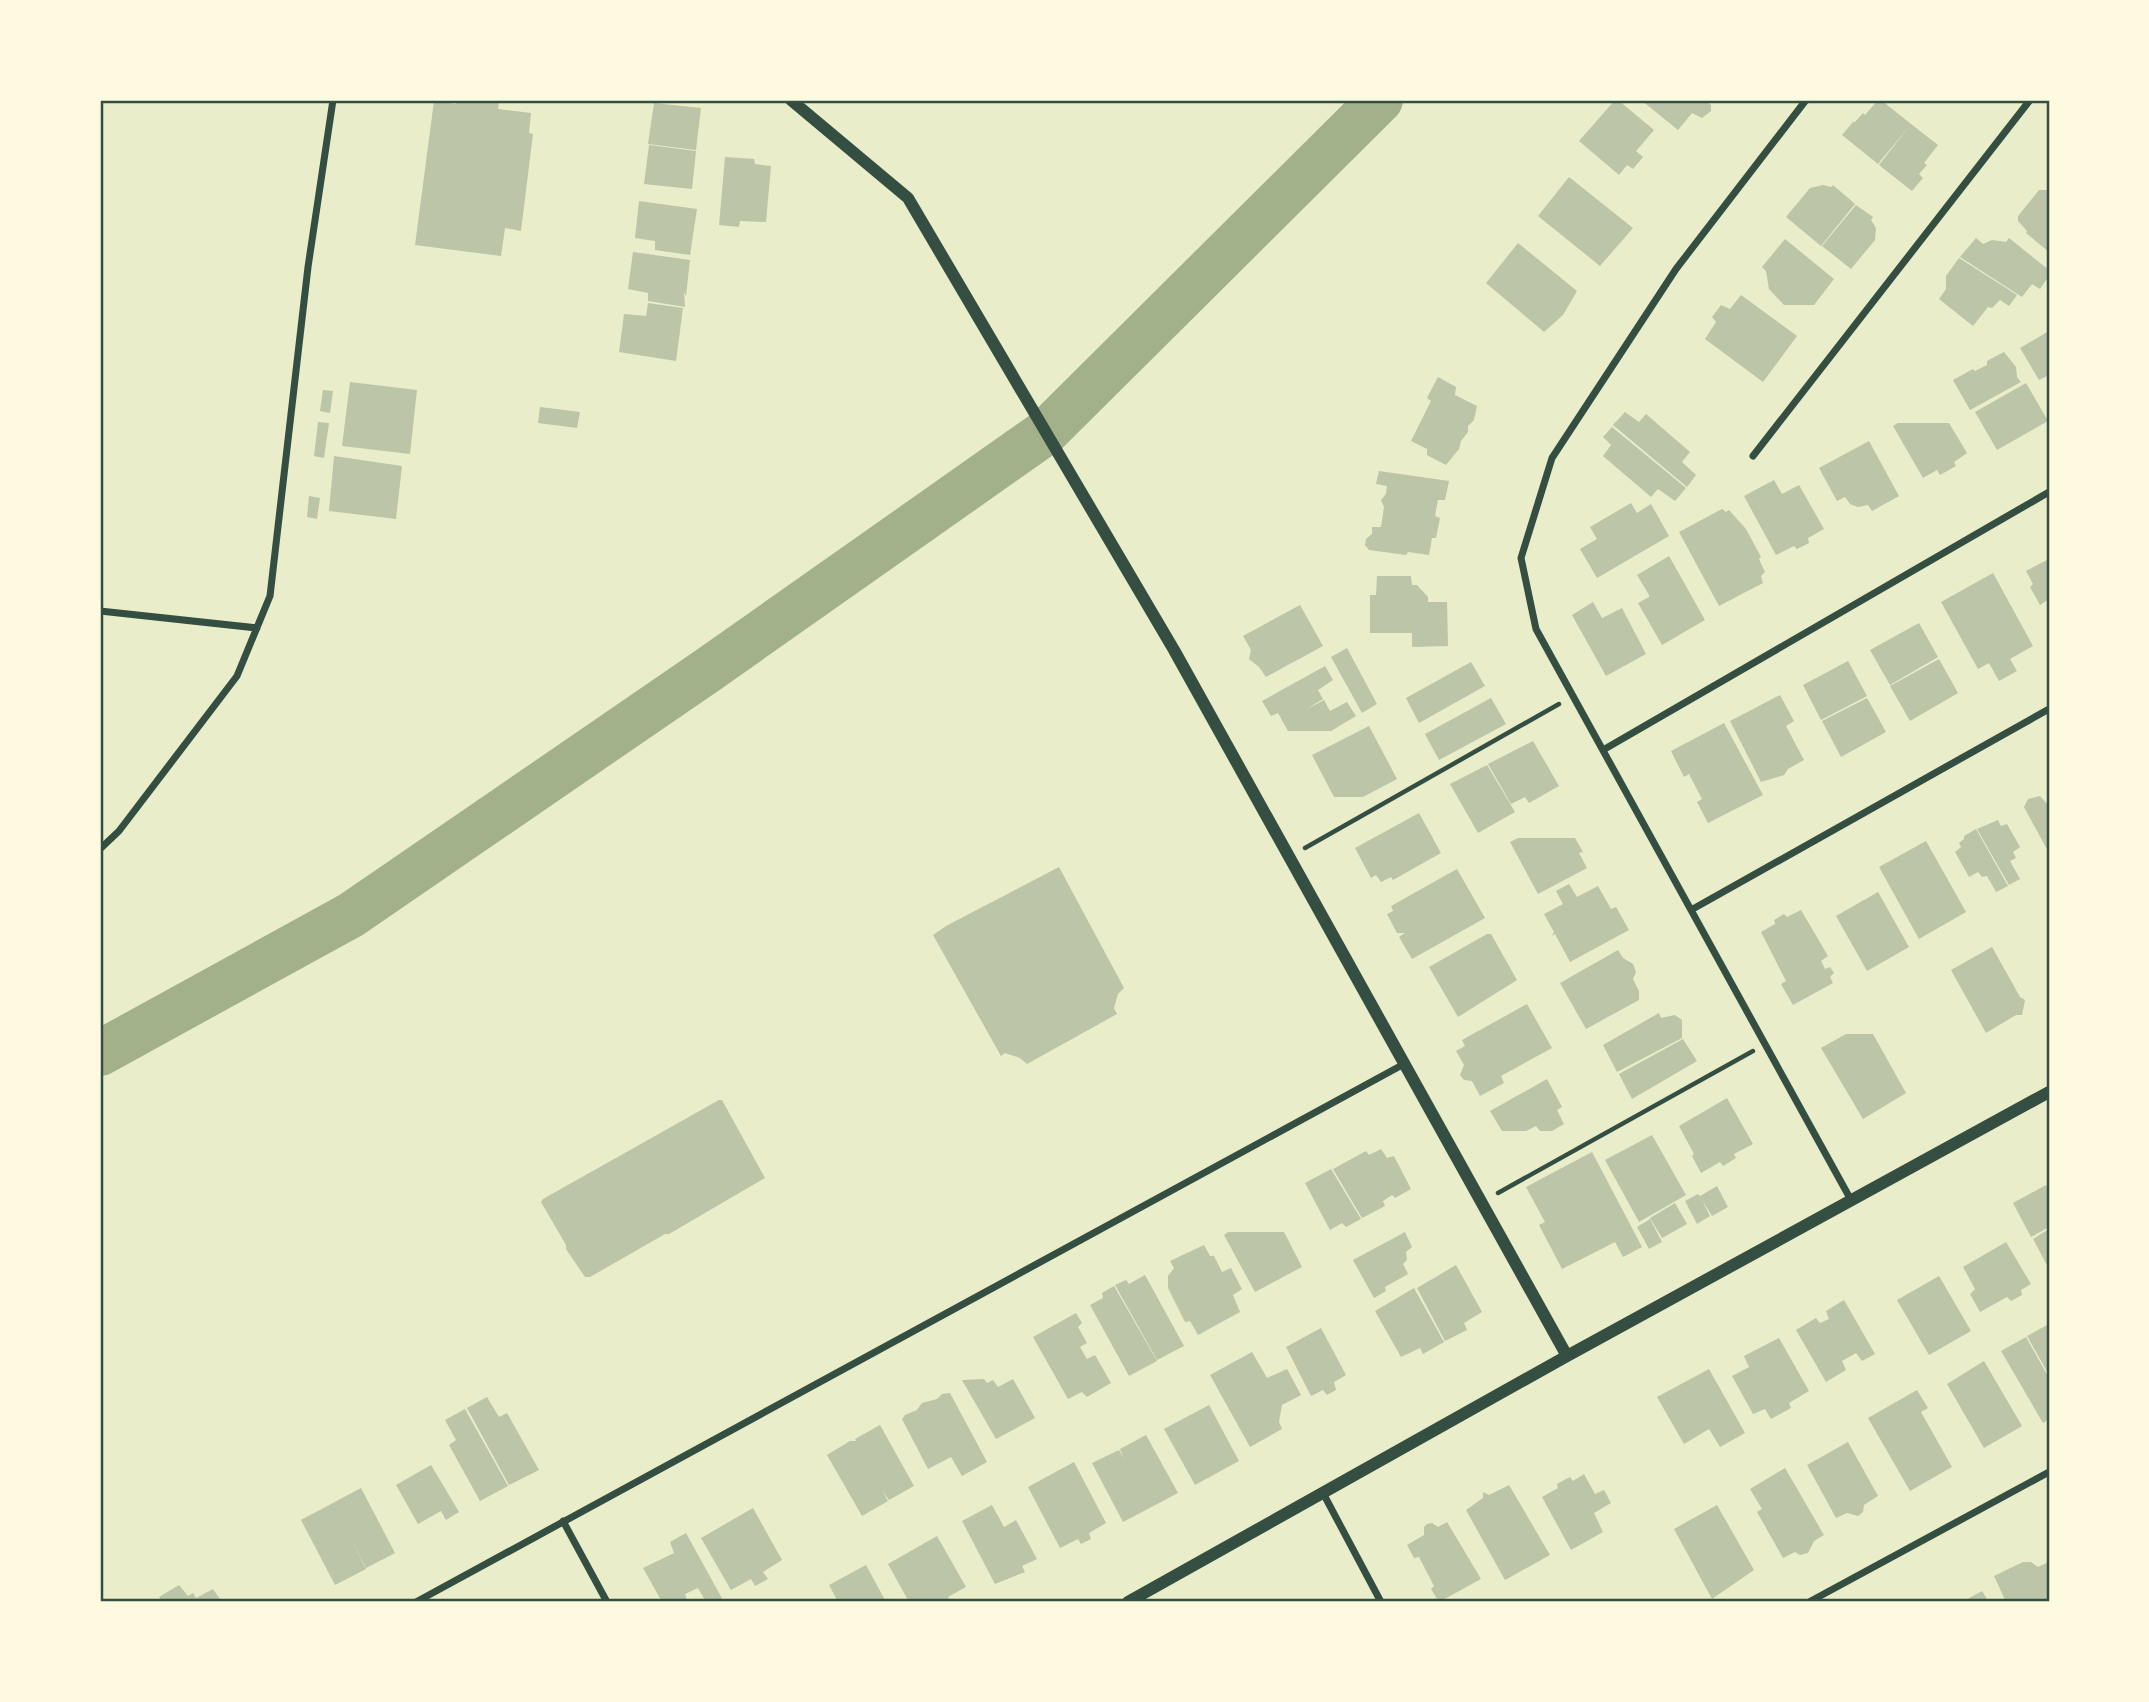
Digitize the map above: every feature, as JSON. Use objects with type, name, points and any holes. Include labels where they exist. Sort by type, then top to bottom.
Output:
[{"type":"street","points":[[100,849],[119,831],[237,676],[270,596],[308,267],[333,100]]},
{"type":"street","points":[[791,100],[908,198],[1167,639],[1567,1356]]},
{"type":"street","points":[[1805,100],[1676,268],[1552,458],[1521,558],[1536,629],[1851,1200]]},
{"type":"street","points":[[1753,456],[2030,100]]},
{"type":"street","points":[[1603,750],[2049,492]]},
{"type":"street","points":[[100,611],[257,628]]},
{"type":"street","points":[[1691,910],[2049,709]]},
{"type":"street","points":[[416,1602],[1404,1064]]},
{"type":"street","points":[[1128,1602],[1567,1356],[2049,1092]]},
{"type":"street","points":[[1809,1602],[2049,1472]]},
{"type":"street","points":[[1323,1493],[1381,1602]]},
{"type":"street","points":[[563,1521],[607,1602]]},
{"type":"path","points":[[1289,857],[1574,696]]},
{"type":"path","points":[[1482,1202],[1765,1044]]},
{"type":"building","points":[[457,100],[499,100],[498,109],[531,113],[529,133],[533,134],[521,231],[505,228],[501,256],[415,245],[434,101],[456,104]]},
{"type":"building","points":[[1615,100],[1654,130],[1636,151],[1643,157],[1633,169],[1627,165],[1619,175],[1579,141]]},
{"type":"building","points":[[1641,100],[1705,100],[1711,105],[1711,111],[1702,118],[1692,113],[1678,130]]},
{"type":"building","points":[[1878,100],[1911,124],[1878,164],[1842,135]]},
{"type":"building","points":[[654,103],[701,108],[696,150],[648,144]]},
{"type":"building","points":[[1911,124],[1938,145],[1924,163],[1927,165],[1919,174],[1923,178],[1912,191],[1879,165]]},
{"type":"building","points":[[649,145],[696,151],[692,189],[644,184]]},
{"type":"building","points":[[725,157],[754,159],[755,164],[771,166],[766,222],[740,221],[739,227],[719,225]]},
{"type":"building","points":[[1569,177],[1633,228],[1600,266],[1538,216]]},
{"type":"building","points":[[1833,185],[1855,204],[1821,246],[1786,217],[1810,188]]},
{"type":"building","points":[[2039,190],[2049,190],[2049,252],[2026,233],[2018,221],[2018,216]]},
{"type":"building","points":[[639,201],[697,209],[690,255],[655,250],[655,241],[635,238]]},
{"type":"building","points":[[1856,205],[1873,217],[1871,220],[1876,228],[1875,240],[1851,269],[1822,246]]},
{"type":"building","points":[[1976,238],[1983,244],[1992,240],[2006,242],[2009,238],[2049,270],[2049,276],[2040,289],[2032,284],[2022,297],[1960,257]]},
{"type":"building","points":[[1785,239],[1834,279],[1814,305],[1784,305],[1769,289],[1766,271],[1762,267]]},
{"type":"building","points":[[1518,243],[1577,291],[1563,315],[1544,332],[1486,283]]},
{"type":"building","points":[[633,252],[690,260],[686,296],[684,293],[685,307],[648,301],[648,293],[628,289]]},
{"type":"building","points":[[1959,258],[2017,295],[2009,306],[2000,300],[1992,308],[1988,307],[1973,326],[1939,299],[1946,289],[1946,276]]},
{"type":"building","points":[[1741,295],[1797,336],[1763,382],[1705,339],[1716,322],[1712,317],[1721,305],[1730,309]]},
{"type":"building","points":[[648,303],[683,308],[676,361],[619,352],[624,314],[646,316]]},
{"type":"building","points":[[2049,331],[2049,375],[2039,380],[2020,348]]},
{"type":"building","points":[[2004,352],[2016,367],[2017,377],[2021,382],[1970,410],[1953,380],[1987,365],[1987,361]]},
{"type":"building","points":[[1438,377],[1456,387],[1455,395],[1477,406],[1468,432],[1446,465],[1427,455],[1427,449],[1411,441],[1431,401],[1427,398]]},
{"type":"building","points":[[350,382],[417,390],[410,454],[342,446]]},
{"type":"building","points":[[2026,383],[2048,421],[1997,450],[1975,412]]},
{"type":"building","points":[[323,390],[333,391],[330,413],[320,411]]},
{"type":"building","points":[[540,407],[580,412],[577,428],[538,423]]},
{"type":"building","points":[[1625,412],[1639,422],[1646,414],[1690,452],[1682,462],[1696,475],[1687,487],[1613,425]]},
{"type":"building","points":[[318,422],[329,423],[324,458],[314,456]]},
{"type":"building","points":[[1898,423],[1949,423],[1967,453],[1954,462],[1956,466],[1940,475],[1937,470],[1923,478],[1893,426]]},
{"type":"building","points":[[1612,427],[1686,488],[1675,501],[1658,489],[1651,497],[1603,456],[1611,445],[1603,437]]},
{"type":"building","points":[[1869,441],[1899,496],[1872,511],[1868,505],[1858,507],[1850,504],[1845,497],[1837,501],[1819,468]]},
{"type":"building","points":[[334,456],[402,466],[396,519],[329,511]]},
{"type":"building","points":[[1379,471],[1449,481],[1445,500],[1438,500],[1435,516],[1440,518],[1429,555],[1369,550],[1365,545],[1366,539],[1372,534],[1372,527],[1381,527],[1384,507],[1381,500],[1386,494],[1387,486],[1376,484]]},
{"type":"building","points":[[1774,480],[1782,494],[1799,485],[1824,529],[1808,538],[1809,543],[1797,549],[1794,546],[1776,555],[1744,496]]},
{"type":"building","points":[[309,496],[320,498],[317,519],[307,517]]},
{"type":"building","points":[[1631,503],[1637,513],[1651,504],[1669,536],[1597,578],[1580,549],[1597,539],[1590,527]]},
{"type":"building","points":[[1722,509],[1726,512],[1729,510],[1746,529],[1761,557],[1759,559],[1765,572],[1761,576],[1763,583],[1719,606],[1679,532]]},
{"type":"building","points":[[1669,556],[1705,620],[1662,645],[1638,603],[1649,595],[1637,575]]},
{"type":"building","points":[[2049,559],[2049,599],[2040,605],[2030,587],[2033,584],[2026,571]]},
{"type":"building","points":[[1993,573],[2033,646],[2010,659],[2017,671],[1999,681],[1989,663],[1978,669],[1941,602]]},
{"type":"building","points":[[1377,576],[1411,576],[1412,585],[1417,585],[1428,597],[1428,602],[1447,602],[1448,646],[1412,647],[1412,633],[1370,633],[1370,595],[1376,595]]},
{"type":"building","points":[[1593,602],[1602,618],[1622,608],[1646,654],[1606,676],[1572,615]]},
{"type":"building","points":[[1300,605],[1323,646],[1266,677],[1249,659],[1251,650],[1243,636]]},
{"type":"building","points":[[1919,623],[1938,657],[1890,685],[1870,650]]},
{"type":"building","points":[[1347,648],[1377,704],[1362,713],[1331,657]]},
{"type":"building","points":[[1939,659],[1958,693],[1910,721],[1890,686]]},
{"type":"building","points":[[1848,661],[1867,696],[1821,720],[1803,685]]},
{"type":"building","points":[[1471,662],[1485,686],[1419,723],[1406,698]]},
{"type":"building","points":[[1325,666],[1333,680],[1318,690],[1323,699],[1305,710],[1324,700],[1330,711],[1347,702],[1356,716],[1331,731],[1288,731],[1278,713],[1271,716],[1262,701]]},
{"type":"building","points":[[1780,695],[1794,721],[1786,726],[1804,760],[1788,769],[1784,775],[1761,782],[1730,721]]},
{"type":"building","points":[[1491,698],[1506,724],[1439,760],[1425,734]]},
{"type":"building","points":[[1867,698],[1886,732],[1841,757],[1822,721]]},
{"type":"building","points":[[1724,723],[1763,795],[1708,823],[1697,802],[1702,799],[1689,774],[1684,777],[1671,751]]},
{"type":"building","points":[[1369,726],[1397,779],[1363,797],[1334,797],[1312,755]]},
{"type":"building","points":[[1533,741],[1559,786],[1529,803],[1525,797],[1511,804],[1488,764]]},
{"type":"building","points":[[1487,765],[1515,812],[1478,833],[1450,784]]},
{"type":"building","points":[[2040,796],[2049,806],[2049,853],[2024,807],[2028,799]]},
{"type":"building","points":[[1419,813],[1441,853],[1393,880],[1391,877],[1381,882],[1376,875],[1371,878],[1355,848]]},
{"type":"building","points":[[1998,820],[2001,826],[2007,824],[2020,847],[2013,852],[2016,858],[2010,861],[2020,879],[2009,885],[1977,829]]},
{"type":"building","points":[[1976,829],[2008,886],[1996,892],[1987,876],[1982,877],[1978,872],[1969,877],[1955,852],[1961,847],[1959,843],[1964,836]]},
{"type":"building","points":[[1518,838],[1575,838],[1583,852],[1579,853],[1587,868],[1538,894],[1510,842]]},
{"type":"building","points":[[1926,841],[1966,912],[1919,939],[1879,867]]},
{"type":"building","points":[[1059,867],[1124,988],[1118,994],[1114,1008],[1117,1014],[1027,1064],[1020,1058],[1005,1053],[1001,1056],[933,935]]},
{"type":"building","points":[[1457,869],[1485,918],[1412,959],[1399,937],[1405,933],[1397,933],[1387,914],[1393,911],[1391,906]]},
{"type":"building","points":[[1569,884],[1577,897],[1598,886],[1611,909],[1616,907],[1629,930],[1570,962],[1555,934],[1552,936],[1554,932],[1544,914],[1563,904],[1556,891]]},
{"type":"building","points":[[1878,892],[1909,947],[1867,971],[1836,916]]},
{"type":"building","points":[[1801,910],[1828,956],[1821,961],[1825,969],[1830,967],[1834,973],[1830,977],[1833,983],[1793,1005],[1781,984],[1786,981],[1761,932],[1775,924],[1774,920],[1784,914],[1787,917]]},
{"type":"building","points":[[1491,934],[1517,980],[1458,1017],[1429,967]]},
{"type":"building","points":[[1992,947],[2020,997],[2025,1000],[2022,1015],[2016,1015],[1986,1033],[1951,970]]},
{"type":"building","points":[[1618,950],[1623,958],[1633,964],[1636,972],[1633,979],[1639,991],[1639,1000],[1586,1029],[1560,983]]},
{"type":"building","points":[[1527,1004],[1552,1048],[1501,1076],[1504,1083],[1480,1096],[1472,1081],[1464,1080],[1460,1075],[1464,1065],[1456,1051],[1465,1046],[1462,1040]]},
{"type":"building","points":[[1659,1013],[1661,1018],[1675,1015],[1682,1020],[1682,1038],[1617,1072],[1603,1045]]},
{"type":"building","points":[[1846,1034],[1873,1034],[1906,1093],[1863,1119],[1821,1048]]},
{"type":"building","points":[[1683,1039],[1697,1061],[1632,1099],[1619,1074]]},
{"type":"building","points":[[1547,1079],[1562,1107],[1557,1110],[1564,1124],[1552,1131],[1540,1131],[1536,1126],[1526,1131],[1502,1131],[1490,1111]]},
{"type":"building","points":[[1727,1098],[1753,1144],[1734,1154],[1736,1158],[1723,1166],[1720,1162],[1701,1173],[1679,1126]]},
{"type":"building","points":[[722,1100],[765,1178],[669,1234],[590,1277],[585,1277],[566,1249],[541,1202],[543,1199]]},
{"type":"building","points":[[1652,1135],[1686,1195],[1639,1222],[1605,1160]]},
{"type":"building","points":[[1381,1149],[1387,1158],[1394,1156],[1411,1189],[1395,1198],[1392,1195],[1383,1201],[1385,1206],[1362,1218],[1333,1169],[1366,1151],[1369,1155]]},
{"type":"building","points":[[1592,1152],[1642,1247],[1623,1257],[1615,1242],[1562,1269],[1539,1225],[1545,1222],[1526,1187]]},
{"type":"building","points":[[1331,1169],[1361,1219],[1346,1227],[1342,1223],[1330,1230],[1305,1183]]},
{"type":"building","points":[[2046,1185],[2049,1190],[2049,1227],[2031,1237],[2013,1203]]},
{"type":"building","points":[[1717,1186],[1728,1207],[1712,1216],[1702,1200],[1710,1216],[1697,1224],[1685,1201]]},
{"type":"building","points":[[1675,1203],[1687,1224],[1662,1238],[1650,1218]]},
{"type":"building","points":[[1650,1219],[1662,1242],[1649,1249],[1637,1227]]},
{"type":"building","points":[[2049,1229],[2049,1269],[2033,1239]]},
{"type":"building","points":[[1228,1232],[1284,1232],[1302,1267],[1255,1292],[1224,1235]]},
{"type":"building","points":[[1405,1232],[1412,1247],[1406,1252],[1407,1260],[1403,1264],[1408,1274],[1385,1287],[1386,1291],[1374,1298],[1353,1260]]},
{"type":"building","points":[[2006,1242],[2031,1284],[2021,1290],[2022,1295],[2011,1301],[2007,1297],[1980,1312],[1970,1294],[1975,1289],[1963,1267]]},
{"type":"building","points":[[1204,1245],[1210,1256],[1214,1256],[1222,1272],[1231,1268],[1242,1289],[1233,1295],[1240,1312],[1198,1335],[1190,1321],[1185,1322],[1168,1288],[1168,1276],[1174,1268],[1170,1261]]},
{"type":"building","points":[[1456,1265],[1482,1312],[1464,1323],[1467,1330],[1445,1341],[1417,1288]]},
{"type":"building","points":[[1145,1275],[1184,1346],[1157,1360],[1115,1285],[1126,1280],[1129,1284]]},
{"type":"building","points":[[1939,1276],[1971,1331],[1929,1355],[1897,1300]]},
{"type":"building","points":[[1114,1286],[1157,1361],[1129,1376],[1090,1305],[1103,1298],[1102,1293]]},
{"type":"building","points":[[1414,1288],[1444,1342],[1423,1354],[1420,1348],[1401,1357],[1375,1311]]},
{"type":"building","points":[[1844,1300],[1875,1354],[1862,1361],[1856,1353],[1842,1361],[1846,1370],[1826,1382],[1796,1330],[1816,1318],[1820,1323],[1829,1319],[1826,1311]]},
{"type":"building","points":[[1076,1313],[1082,1323],[1078,1327],[1087,1343],[1080,1347],[1087,1359],[1095,1355],[1111,1383],[1087,1397],[1082,1392],[1068,1399],[1033,1337]]},
{"type":"building","points":[[2049,1324],[2049,1375],[2027,1336]]},
{"type":"building","points":[[1321,1328],[1346,1375],[1334,1382],[1336,1390],[1327,1395],[1323,1390],[1311,1396],[1286,1347]]},
{"type":"building","points":[[2026,1337],[2049,1378],[2049,1419],[2043,1423],[2001,1351]]},
{"type":"building","points":[[1779,1338],[1809,1391],[1789,1403],[1791,1408],[1771,1419],[1765,1409],[1753,1414],[1732,1376],[1749,1367],[1744,1356]]},
{"type":"building","points":[[1252,1352],[1267,1378],[1287,1369],[1301,1395],[1282,1405],[1279,1422],[1282,1429],[1250,1447],[1210,1375]]},
{"type":"building","points":[[1984,1361],[2022,1426],[1984,1448],[1947,1384]]},
{"type":"building","points":[[1709,1369],[1745,1433],[1720,1447],[1709,1429],[1684,1444],[1657,1397]]},
{"type":"building","points":[[984,1379],[987,1383],[993,1380],[998,1387],[1013,1379],[1035,1418],[996,1439],[962,1380]]},
{"type":"building","points":[[1917,1390],[1928,1408],[1921,1412],[1952,1467],[1910,1491],[1868,1418]]},
{"type":"building","points":[[950,1393],[987,1462],[962,1476],[951,1457],[928,1469],[902,1419],[917,1410],[922,1403]]},
{"type":"building","points":[[487,1397],[499,1417],[507,1413],[539,1470],[509,1485],[467,1408]]},
{"type":"building","points":[[1209,1405],[1239,1461],[1195,1485],[1164,1429]]},
{"type":"building","points":[[465,1409],[508,1486],[480,1501],[449,1445],[456,1440],[445,1420]]},
{"type":"building","points":[[880,1425],[914,1486],[889,1500],[882,1490],[888,1501],[862,1516],[827,1455],[850,1441],[856,1441],[855,1439]]},
{"type":"building","points":[[1146,1435],[1178,1493],[1123,1522],[1092,1463],[1119,1450],[1124,1459],[1120,1449]]},
{"type":"building","points":[[1848,1442],[1878,1496],[1864,1505],[1863,1512],[1858,1516],[1847,1513],[1836,1518],[1807,1465]]},
{"type":"building","points":[[1074,1462],[1106,1523],[1089,1533],[1091,1539],[1081,1544],[1078,1539],[1060,1548],[1028,1487]]},
{"type":"building","points":[[431,1465],[459,1512],[446,1520],[441,1511],[418,1524],[396,1485]]},
{"type":"building","points":[[1785,1468],[1824,1535],[1814,1541],[1808,1553],[1800,1555],[1795,1552],[1783,1558],[1757,1512],[1762,1509],[1750,1489]]},
{"type":"building","points":[[1584,1474],[1595,1494],[1604,1490],[1611,1503],[1594,1513],[1603,1532],[1571,1550],[1542,1497],[1558,1488],[1557,1484],[1570,1477],[1573,1481]]},
{"type":"building","points":[[1509,1485],[1550,1555],[1505,1580],[1466,1510],[1483,1498],[1483,1492],[1489,1495]]},
{"type":"building","points":[[361,1488],[395,1553],[366,1568],[349,1535],[366,1569],[335,1585],[301,1520]]},
{"type":"building","points":[[992,1505],[1004,1527],[1016,1520],[1037,1559],[1022,1566],[1025,1572],[995,1584],[962,1521]]},
{"type":"building","points":[[1717,1505],[1754,1570],[1712,1599],[1674,1529]]},
{"type":"building","points":[[753,1508],[782,1560],[763,1572],[768,1579],[755,1586],[751,1579],[731,1590],[701,1538]]},
{"type":"building","points":[[1447,1522],[1481,1579],[1439,1602],[1419,1557],[1414,1558],[1407,1545],[1424,1535],[1424,1527],[1427,1524],[1432,1523],[1438,1527]]},
{"type":"building","points":[[686,1533],[724,1602],[706,1602],[698,1588],[685,1594],[685,1602],[662,1602],[643,1568],[674,1553],[670,1542]]},
{"type":"building","points":[[937,1536],[966,1587],[948,1597],[951,1602],[909,1602],[888,1564]]},
{"type":"building","points":[[2023,1562],[2031,1562],[2038,1567],[2049,1562],[2049,1602],[2006,1602],[1994,1576]]},
{"type":"building","points":[[866,1565],[886,1602],[838,1602],[829,1585]]},
{"type":"building","points":[[179,1585],[188,1596],[193,1593],[196,1598],[213,1589],[222,1602],[162,1602],[159,1597]]},
{"type":"building","points":[[1982,1591],[1989,1602],[1962,1602]]},
{"type":"waterway","points":[[100,1053],[351,915],[708,670],[1046,432],[1380,100]]}]
